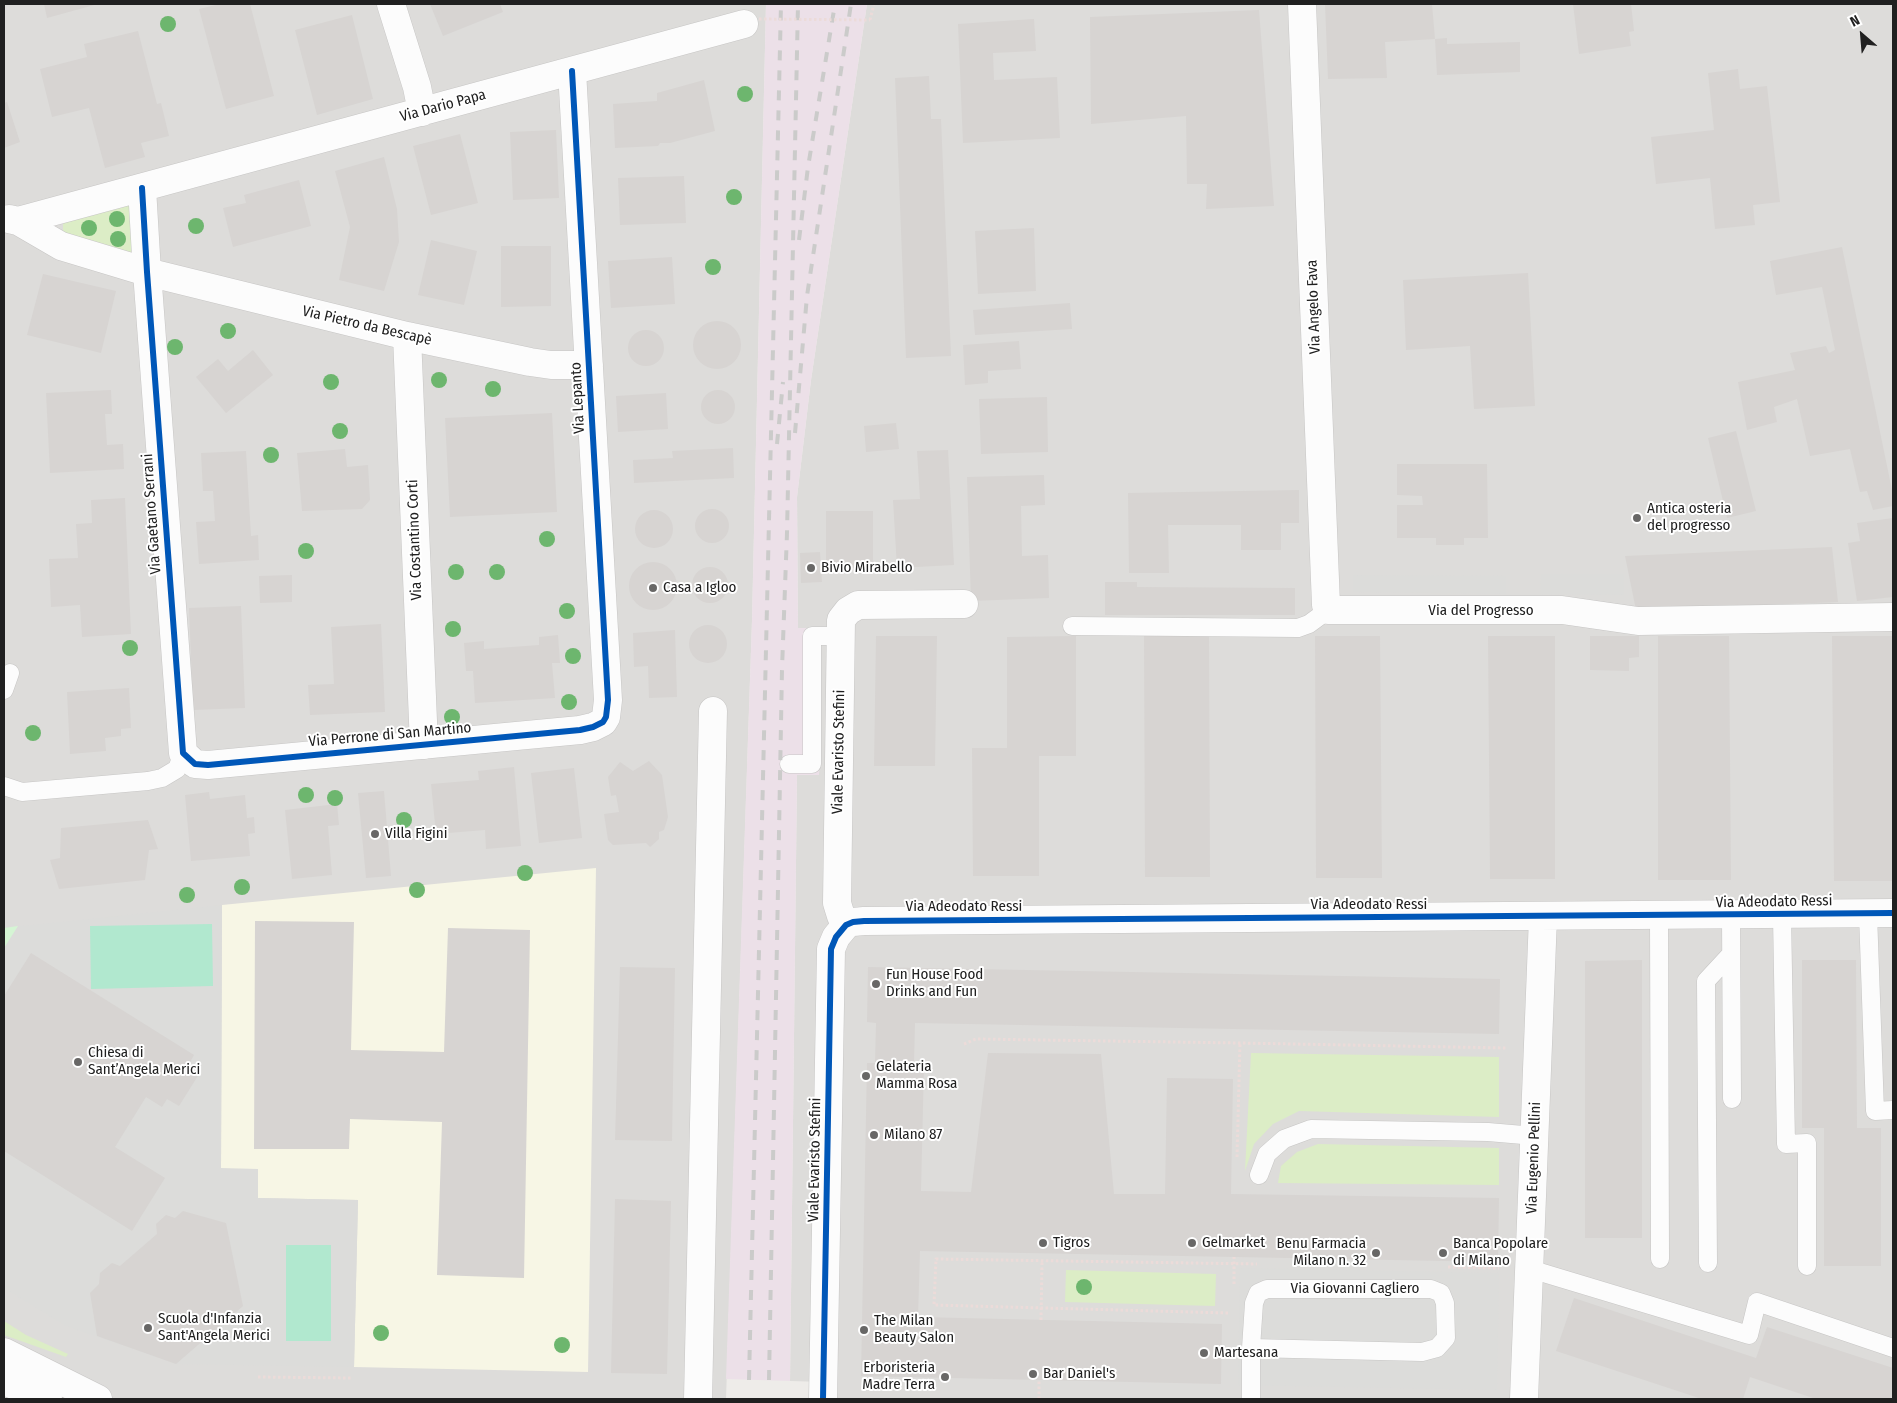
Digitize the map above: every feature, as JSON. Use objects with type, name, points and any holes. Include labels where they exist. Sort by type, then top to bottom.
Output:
[{"type":"street","points":[[391,4],[417,87],[422,112]]},
{"type":"street","name":"Via Angelo Fava","points":[[1302,4],[1328,610]]},
{"type":"street","name":"Via Dario Papa","points":[[11,220],[142,188],[751,22]]},
{"type":"street","name":"Via Lepanto","points":[[572,71],[608,700],[608,712],[603,722]]},
{"type":"street","points":[[142,188],[147,272]]},
{"type":"street","name":"Via Dario Papa","points":[[11,220],[61,246],[147,272]]},
{"type":"street","name":"Via Pietro da Bescapè","points":[[147,272],[406,336],[530,362],[551,365],[589,365]]},
{"type":"street","name":"Via Gaetano Serrani","points":[[147,272],[183,753]]},
{"type":"street","name":"Via Costantino Corti","points":[[406,336],[424,745]]},
{"type":"street","points":[[844,623],[853,607],[862,605],[964,604]]},
{"type":"street","name":"Via del Progresso","points":[[1328,610],[1562,610],[1638,620],[1893,617]]},
{"type":"street","name":"Viale Evaristo Stefini","points":[[822,1399],[831,949],[836,937],[846,925],[837,903],[844,623]]},
{"type":"street","points":[[698,1399],[713,711]]},
{"type":"street","name":"Via Perrone di San Martino","points":[[183,753],[195,764],[208,765],[580,730],[603,722]]},
{"type":"street","name":"Via Adeodato Ressi","points":[[846,925],[864,920],[1881,914]]},
{"type":"street","name":"Via Eugenio Pellini","points":[[1524,1399],[1516,1268],[1535,1136],[1543,917]]},
{"type":"street","points":[[4,1352],[98,1399]]},
{"type":"street","points":[[4,1381],[48,1399]]},
{"type":"lane","points":[[1072,626],[1298,628],[1309,624],[1328,610]]},
{"type":"lane","points":[[789,764],[812,764],[812,636],[844,623]]},
{"type":"lane","points":[[4,690],[10,674]]},
{"type":"lane","points":[[4,786],[22,792],[148,781],[162,778],[178,769],[183,753]]},
{"type":"lane","points":[[1881,914],[1875,1111],[1893,1110]]},
{"type":"lane","points":[[1731,915],[1732,1099]]},
{"type":"lane","points":[[1782,915],[1786,1144],[1807,1143],[1807,1266]]},
{"type":"lane","points":[[1659,916],[1660,1259]]},
{"type":"lane","points":[[1708,1263],[1706,981],[1731,954]]},
{"type":"lane","points":[[1259,1175],[1267,1154],[1278,1144],[1284,1139],[1311,1129],[1488,1132],[1535,1136]]},
{"type":"lane","points":[[1516,1268],[1749,1335],[1757,1302],[1893,1348]]},
{"type":"lane","name":"Via Giovanni Cagliero","points":[[1251,1348],[1422,1352],[1437,1348],[1446,1338],[1445,1303],[1441,1293],[1431,1289],[1267,1289],[1258,1293],[1254,1303],[1251,1348],[1251,1399]]},
{"type":"path","points":[[751,22],[870,20],[874,4]]},
{"type":"path","points":[[964,1044],[976,1039],[1509,1048]]},
{"type":"path","points":[[1237,1166],[1240,1042]]},
{"type":"path","points":[[1233,1313],[934,1305],[936,1259],[1264,1264]]},
{"type":"path","points":[[1041,1320],[1042,1261]]},
{"type":"path","points":[[1443,1267],[1516,1268]]},
{"type":"path","points":[[258,1377],[350,1378]]},
{"type":"path","points":[[1039,1399],[1040,1380]]},
{"type":"shaded area","points":[[4,4],[766,4],[752,621],[726,1399],[4,1399]]},
{"type":"shaded area","points":[[766,4],[867,4],[811,380],[797,497],[798,628],[821,628],[821,636],[819,775],[797,775],[790,1381],[726,1379],[752,621]]},
{"type":"shaded area","points":[[867,4],[1893,4],[1893,1399],[828,1399],[824,1382],[790,1381],[797,775],[819,774],[821,628],[798,629],[797,497],[811,380]]},
{"type":"shaded area","points":[[1541,574],[1624,574],[1624,595],[1540,594]]},
{"type":"shaded area","points":[[1353,575],[1506,576],[1506,594],[1353,592]]},
{"type":"shaded area","points":[[596,868],[588,1372],[354,1367],[358,1200],[258,1198],[221,1168],[222,905]]},
{"type":"shaded area","points":[[222,905],[221,1168],[258,1169],[258,1198],[358,1200],[354,1367],[176,1364],[66,1326],[4,1288],[4,928]]},
{"type":"shaded area","points":[[1240,1268],[1499,1273],[1497,1390],[1238,1385]]},
{"type":"green space","points":[[134,201],[138,259],[63,237],[63,219]]},
{"type":"green space","points":[[212,924],[213,986],[91,989],[90,926]]},
{"type":"green space","points":[[18,926],[4,948],[4,928]]},
{"type":"green space","points":[[1251,1053],[1499,1057],[1499,1117],[1299,1111],[1273,1124],[1254,1144],[1245,1171]]},
{"type":"green space","points":[[1318,1144],[1499,1148],[1499,1185],[1278,1183],[1281,1166],[1297,1152]]},
{"type":"green space","points":[[286,1245],[331,1245],[331,1341],[286,1341]]},
{"type":"green space","points":[[1066,1270],[1216,1274],[1215,1306],[1065,1302]]},
{"type":"green space","points":[[4,1321],[26,1335],[68,1354],[66,1357],[4,1335]]},
{"type":"building","points":[[44,4],[98,4],[47,18]]},
{"type":"building","points":[[220,4],[250,4],[274,96],[226,109],[199,9]]},
{"type":"building","points":[[430,4],[500,4],[503,12],[443,36]]},
{"type":"building","points":[[1325,4],[1432,4],[1435,39],[1385,42],[1387,78],[1328,79]]},
{"type":"building","points":[[1573,4],[1631,4],[1634,31],[1629,32],[1631,46],[1579,54]]},
{"type":"building","points":[[1259,10],[1274,206],[1206,209],[1207,184],[1187,184],[1186,116],[1091,124],[1090,17]]},
{"type":"building","points":[[352,15],[373,99],[317,115],[295,30]]},
{"type":"building","points":[[1034,19],[1036,51],[993,53],[994,80],[1057,77],[1060,138],[963,143],[958,24]]},
{"type":"building","points":[[138,31],[157,104],[161,103],[169,136],[141,143],[145,157],[105,168],[89,108],[52,117],[40,69],[87,57],[84,44]]},
{"type":"building","points":[[1447,38],[1447,44],[1520,42],[1520,72],[1437,75],[1435,39]]},
{"type":"building","points":[[1738,69],[1740,89],[1767,86],[1780,202],[1753,205],[1755,225],[1715,229],[1710,178],[1656,184],[1651,137],[1714,130],[1708,73]]},
{"type":"building","points":[[929,76],[931,119],[941,119],[951,356],[906,358],[895,78]]},
{"type":"building","points":[[704,80],[715,131],[670,143],[660,143],[658,146],[615,148],[613,104],[657,101],[657,93]]},
{"type":"building","points":[[7,102],[20,142],[4,148],[4,103]]},
{"type":"building","points":[[556,130],[559,198],[513,200],[510,132]]},
{"type":"building","points":[[460,134],[478,203],[431,215],[413,146]]},
{"type":"building","points":[[384,157],[397,209],[399,242],[384,291],[339,280],[350,227],[335,171]]},
{"type":"building","points":[[684,176],[686,223],[620,225],[618,178]]},
{"type":"building","points":[[299,180],[311,226],[233,247],[223,208],[246,203],[244,195]]},
{"type":"building","points":[[1034,228],[1036,291],[978,294],[975,231]]},
{"type":"building","points":[[431,240],[477,251],[464,305],[418,295]]},
{"type":"building","points":[[501,246],[551,246],[551,306],[501,307]]},
{"type":"building","points":[[1842,247],[1893,495],[1893,506],[1873,510],[1867,491],[1860,492],[1850,449],[1810,456],[1797,399],[1774,407],[1777,422],[1747,430],[1738,382],[1795,370],[1790,353],[1826,346],[1829,353],[1835,350],[1822,287],[1776,295],[1770,261]]},
{"type":"building","points":[[672,257],[675,304],[611,308],[608,261]]},
{"type":"building","points":[[1528,273],[1535,406],[1474,409],[1470,346],[1406,350],[1403,280]]},
{"type":"building","points":[[43,274],[116,291],[101,353],[27,335]]},
{"type":"building","points":[[1070,303],[1072,329],[975,335],[973,310]]},
{"type":"building","points":[[717,321],[726,323],[734,328],[739,336],[741,345],[739,354],[734,362],[726,367],[717,369],[708,367],[700,362],[695,354],[693,345],[695,336],[700,328],[708,323]]},
{"type":"building","points":[[646,330],[653,331],[659,335],[663,341],[663,355],[659,361],[653,365],[646,366],[639,365],[633,361],[629,355],[628,348],[629,341],[633,335],[639,331]]},
{"type":"building","points":[[1019,341],[1021,369],[988,371],[988,383],[965,385],[963,345]]},
{"type":"building","points":[[253,350],[273,375],[226,413],[196,377],[218,359],[228,371]]},
{"type":"building","points":[[111,390],[112,414],[105,414],[107,445],[123,444],[124,469],[50,473],[46,393]]},
{"type":"building","points":[[718,390],[725,391],[730,395],[734,400],[734,414],[730,419],[725,423],[718,424],[711,423],[706,419],[702,414],[701,407],[702,400],[706,395],[711,391]]},
{"type":"building","points":[[666,393],[668,429],[618,432],[616,396]]},
{"type":"building","points":[[1047,397],[1048,452],[981,454],[979,399]]},
{"type":"building","points":[[552,413],[557,512],[450,517],[445,418]]},
{"type":"building","points":[[896,423],[899,449],[866,452],[864,426]]},
{"type":"building","points":[[1736,431],[1756,511],[1727,518],[1708,438]]},
{"type":"building","points":[[733,448],[734,478],[634,483],[633,460],[673,458],[672,451]]},
{"type":"building","points":[[345,449],[347,467],[368,465],[370,500],[362,509],[302,511],[297,453]]},
{"type":"building","points":[[948,450],[954,565],[897,568],[893,500],[920,499],[917,451]]},
{"type":"building","points":[[246,451],[251,536],[258,535],[259,560],[199,564],[196,522],[215,521],[213,491],[203,491],[201,453]]},
{"type":"building","points":[[1397,464],[1487,464],[1488,538],[1464,538],[1464,545],[1436,545],[1436,538],[1397,538],[1397,505],[1423,505],[1422,496],[1397,495]]},
{"type":"building","points":[[1044,475],[1045,505],[1021,506],[1022,556],[1048,555],[1049,598],[971,601],[967,477]]},
{"type":"building","points":[[1299,490],[1299,523],[1281,523],[1281,550],[1241,550],[1241,525],[1168,525],[1169,573],[1129,573],[1128,493]]},
{"type":"building","points":[[125,498],[131,634],[82,637],[80,605],[51,607],[49,559],[78,558],[76,524],[92,523],[91,500]]},
{"type":"building","name":"Casa a Igloo","points":[[712,509],[719,510],[724,514],[728,519],[728,533],[724,538],[719,542],[712,543],[705,542],[700,538],[696,533],[695,526],[696,519],[700,514],[705,510]]},
{"type":"building","name":"Casa a Igloo","points":[[654,510],[667,516],[673,529],[667,542],[654,548],[641,542],[635,529],[641,516]]},
{"type":"building","points":[[826,511],[873,511],[873,568],[826,568]]},
{"type":"building","points":[[1893,518],[1893,597],[1857,601],[1848,543],[1860,541],[1857,523]]},
{"type":"building","points":[[1832,547],[1838,602],[1636,610],[1625,556]]},
{"type":"building","name":"Bivio Mirabello","points":[[820,552],[822,582],[801,583],[800,553]]},
{"type":"building","name":"Casa a Igloo","points":[[648,562],[658,562],[670,569],[677,581],[677,591],[670,603],[658,610],[648,610],[640,606],[633,599],[629,591],[629,581],[633,573],[640,566]]},
{"type":"building","name":"Casa a Igloo","points":[[710,567],[717,568],[723,572],[727,578],[727,592],[723,598],[717,602],[710,603],[703,602],[697,598],[693,592],[692,585],[693,578],[697,572],[703,568]]},
{"type":"building","points":[[292,575],[292,602],[260,603],[259,576]]},
{"type":"building","points":[[1105,582],[1137,582],[1137,587],[1295,588],[1295,615],[1105,615]]},
{"type":"building","points":[[241,606],[245,708],[193,710],[189,608]]},
{"type":"building","points":[[381,624],[385,712],[310,715],[308,685],[334,684],[331,627]]},
{"type":"building","name":"Casa a Igloo","points":[[708,625],[722,630],[727,644],[722,658],[708,663],[694,658],[689,644],[694,630]]},
{"type":"building","points":[[675,630],[677,697],[649,698],[648,666],[634,667],[633,633]]},
{"type":"building","points":[[558,635],[560,663],[552,663],[555,698],[475,703],[473,671],[466,671],[464,643],[484,641],[484,649],[539,645],[539,637]]},
{"type":"building","points":[[876,636],[937,636],[935,766],[874,766]]},
{"type":"building","points":[[1076,636],[1076,756],[1039,756],[1039,876],[973,876],[972,748],[1007,748],[1007,637]]},
{"type":"building","points":[[1144,636],[1209,636],[1210,877],[1145,877]]},
{"type":"building","points":[[1315,636],[1380,636],[1382,878],[1316,878]]},
{"type":"building","points":[[1488,636],[1555,636],[1555,879],[1490,879]]},
{"type":"building","points":[[1590,636],[1639,636],[1639,657],[1629,658],[1629,671],[1590,670]]},
{"type":"building","points":[[1658,636],[1729,636],[1731,880],[1658,880]]},
{"type":"building","points":[[1832,636],[1893,636],[1893,881],[1834,881]]},
{"type":"building","points":[[129,688],[131,728],[121,729],[121,736],[105,738],[106,751],[70,754],[67,692]]},
{"type":"building","points":[[649,761],[662,775],[668,817],[664,830],[659,832],[659,839],[650,847],[646,843],[613,845],[608,840],[604,814],[619,812],[616,795],[611,796],[608,777],[620,762],[633,771]]},
{"type":"building","points":[[514,767],[521,846],[486,849],[485,830],[436,834],[431,784],[479,780],[478,771]]},
{"type":"building","points":[[574,768],[582,838],[539,843],[531,773]]},
{"type":"building","name":"Villa Figini","points":[[384,791],[391,876],[366,878],[358,793]]},
{"type":"building","points":[[209,792],[210,799],[245,795],[247,818],[254,817],[255,833],[248,834],[250,856],[191,861],[185,795]]},
{"type":"building","points":[[337,804],[339,825],[328,826],[332,875],[292,879],[285,810]]},
{"type":"building","points":[[148,820],[158,849],[149,850],[145,880],[59,889],[50,860],[60,858],[61,828]]},
{"type":"building","points":[[255,921],[354,922],[351,1050],[444,1052],[448,928],[530,930],[524,1278],[437,1275],[442,1122],[350,1119],[349,1149],[254,1149]]},
{"type":"building","points":[[31,953],[194,1055],[189,1064],[201,1071],[179,1106],[167,1099],[162,1107],[146,1097],[115,1147],[165,1178],[132,1231],[4,1151],[4,996]]},
{"type":"building","points":[[1642,960],[1642,1238],[1585,1238],[1585,961]]},
{"type":"building","points":[[1802,960],[1856,960],[1857,1128],[1881,1128],[1881,1266],[1824,1266],[1824,1128],[1802,1128]]},
{"type":"building","points":[[620,967],[675,968],[672,1141],[615,1140]]},
{"type":"building","points":[[868,967],[1500,979],[1499,1034],[915,1023],[914,1063],[924,1064],[921,1191],[971,1192],[988,1053],[1101,1054],[1114,1194],[1165,1194],[1167,1078],[1233,1079],[1231,1194],[1499,1198],[1498,1262],[920,1251],[918,1317],[1222,1324],[1221,1384],[861,1376],[867,1063],[875,1063],[876,1023],[867,1022]]},
{"type":"building","points":[[615,1199],[671,1201],[667,1374],[611,1373]]},
{"type":"building","points":[[183,1211],[226,1223],[243,1306],[176,1364],[97,1336],[90,1293],[99,1284],[100,1273],[112,1263],[120,1266],[157,1234],[156,1224],[166,1215],[175,1218]]},
{"type":"building","points":[[1574,1298],[1756,1358],[1767,1327],[1893,1368],[1893,1399],[1816,1399],[1750,1377],[1743,1399],[1702,1399],[1556,1351]]},
{"type":"railway","points":[[749,1380],[781,4]]},
{"type":"railway","points":[[769,1380],[782,669],[787,533],[798,4]]},
{"type":"railway","points":[[799,240],[808,167],[835,4]]},
{"type":"railway","points":[[795,433],[807,296],[851,4]]},
{"type":"railway","points":[[777,444],[783,382]]},
{"type":"cycle path","points":[[142,188],[183,753],[195,764],[208,765],[580,730],[593,727],[603,722],[606,717],[608,700],[572,71]]},
{"type":"cycle path","points":[[823,1399],[831,949],[836,937],[846,925],[864,921],[1893,913]]},
{"type":"place","name":"Antica osteria del progresso","points":[[1637,518]]},
{"type":"place","name":"Bivio Mirabello","points":[[811,568]]},
{"type":"place","name":"Casa a Igloo","points":[[653,588]]},
{"type":"place","name":"Villa Figini","points":[[375,834]]},
{"type":"place","name":"Fun House Food Drinks and Fun","points":[[876,984]]},
{"type":"place","name":"Chiesa di Sant’Angela Merici","points":[[78,1062]]},
{"type":"place","name":"Gelateria Mamma Rosa","points":[[866,1076]]},
{"type":"place","name":"Milano 87","points":[[874,1135]]},
{"type":"place","name":"Tigros","points":[[1043,1243]]},
{"type":"place","name":"Gelmarket","points":[[1192,1243]]},
{"type":"place","name":"Benu Farmacia Milano n. 32","points":[[1376,1253]]},
{"type":"place","name":"Banca Popolare di Milano","points":[[1443,1253]]},
{"type":"place","name":"Scuola d'Infanzia Sant'Angela Merici","points":[[148,1328]]},
{"type":"place","name":"The Milan Beauty Salon","points":[[864,1330]]},
{"type":"place","name":"Martesana","points":[[1204,1353]]},
{"type":"place","name":"Bar Daniel's","points":[[1033,1374]]},
{"type":"place","name":"Erboristeria Madre Terra","points":[[945,1377]]}]
